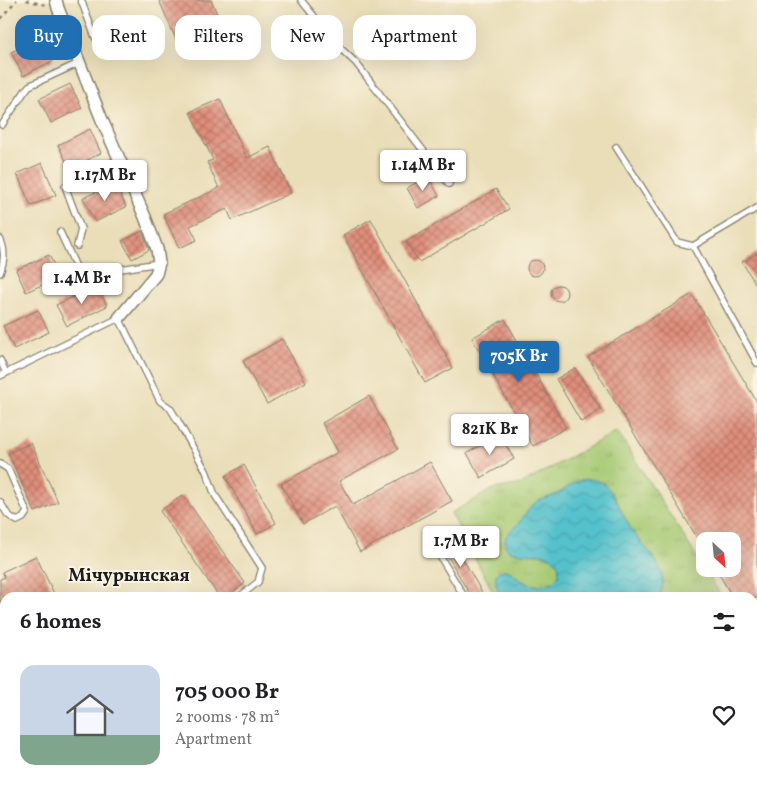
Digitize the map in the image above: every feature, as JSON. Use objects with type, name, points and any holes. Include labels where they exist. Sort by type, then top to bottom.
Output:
[{"type":"street","points":[[57,4],[79,63],[148,225],[160,263],[156,274],[119,318]]},
{"type":"lane","points":[[81,0],[92,29]]},
{"type":"lane","points":[[301,0],[338,46],[356,63],[449,184]]},
{"type":"lane","points":[[2,125],[29,86],[79,63]]},
{"type":"lane","points":[[616,147],[677,242],[692,246],[757,208]]},
{"type":"lane","points":[[77,246],[81,229],[65,186],[119,159]]},
{"type":"lane","points":[[60,232],[76,267],[89,274],[160,263]]},
{"type":"lane","points":[[0,239],[3,244],[5,260],[0,274]]},
{"type":"lane","points":[[692,246],[757,364]]},
{"type":"lane","points":[[0,360],[3,375],[119,318],[160,401],[170,408],[178,421],[206,471],[216,495],[262,568],[258,582],[246,592]]},
{"type":"lane","points":[[0,464],[8,470],[27,512],[23,518],[17,521],[8,515],[0,502]]},
{"type":"lane","points":[[432,543],[461,592]]},
{"type":"path","points":[[0,19],[17,0]]},
{"type":"path","points":[[26,0],[57,4]]},
{"type":"green space","points":[[617,431],[696,556],[696,578],[710,578],[719,592],[493,592],[451,513],[493,489],[522,484]]},
{"type":"water","points":[[583,480],[596,480],[608,488],[632,530],[657,562],[663,581],[661,592],[499,592],[495,579],[496,575],[505,570],[533,585],[546,585],[557,578],[559,568],[555,560],[540,554],[513,552],[508,549],[505,543],[506,538],[536,502],[555,495]]},
{"type":"building","points":[[159,0],[211,0],[218,15],[175,15],[175,37]]},
{"type":"building","points":[[15,50],[15,60],[11,52]]},
{"type":"building","points":[[15,60],[54,60],[23,76]]},
{"type":"building","points":[[70,84],[82,108],[51,123],[39,99]]},
{"type":"building","points":[[220,99],[247,158],[270,147],[291,193],[232,220],[227,209],[190,226],[197,240],[179,248],[163,214],[219,188],[207,162],[213,160],[190,112]]},
{"type":"building","points":[[90,129],[101,153],[70,169],[58,145]]},
{"type":"building","points":[[42,163],[56,195],[31,206],[17,174]]},
{"type":"building","points":[[428,176],[439,196],[418,208],[407,188]]},
{"type":"building","points":[[115,183],[126,207],[95,222],[83,198]]},
{"type":"building","points":[[496,189],[509,209],[419,262],[406,242]]},
{"type":"building","points":[[371,219],[453,368],[425,383],[343,235]]},
{"type":"building","points":[[142,231],[149,250],[132,259],[122,241]]},
{"type":"building","points":[[757,253],[757,286],[742,262]]},
{"type":"building","points":[[49,255],[60,277],[26,292],[16,270]]},
{"type":"building","points":[[535,260],[541,262],[543,268],[541,274],[535,276],[529,274],[527,268],[529,262]]},
{"type":"building","points":[[97,285],[107,306],[67,326],[56,305]]},
{"type":"building","points":[[559,285],[565,287],[567,293],[565,299],[559,301],[553,299],[551,293],[553,287]]},
{"type":"building","points":[[692,294],[757,402],[757,592],[729,592],[721,578],[741,578],[741,532],[696,532],[696,536],[588,357]]},
{"type":"building","points":[[38,310],[49,332],[14,349],[3,326]]},
{"type":"building","points":[[505,319],[566,428],[533,446],[472,338]]},
{"type":"building","points":[[282,339],[306,382],[267,404],[243,361]]},
{"type":"building","points":[[575,368],[601,410],[581,422],[556,379]]},
{"type":"building","points":[[369,396],[398,449],[339,481],[353,505],[430,462],[452,501],[360,552],[335,506],[303,524],[281,484],[338,452],[322,423]]},
{"type":"building","points":[[500,435],[514,459],[481,478],[467,453]]},
{"type":"building","points":[[31,443],[58,502],[35,512],[8,453]]},
{"type":"building","points":[[244,465],[276,523],[257,534],[225,476]]},
{"type":"building","points":[[183,495],[245,583],[233,592],[216,592],[160,511]]},
{"type":"building","points":[[450,536],[482,592],[469,592],[439,541]]},
{"type":"building","points":[[36,556],[53,592],[0,592],[0,579],[5,577],[2,572]]},
{"type":"district","name":"Мічурынская","points":[[129,575]]}]
